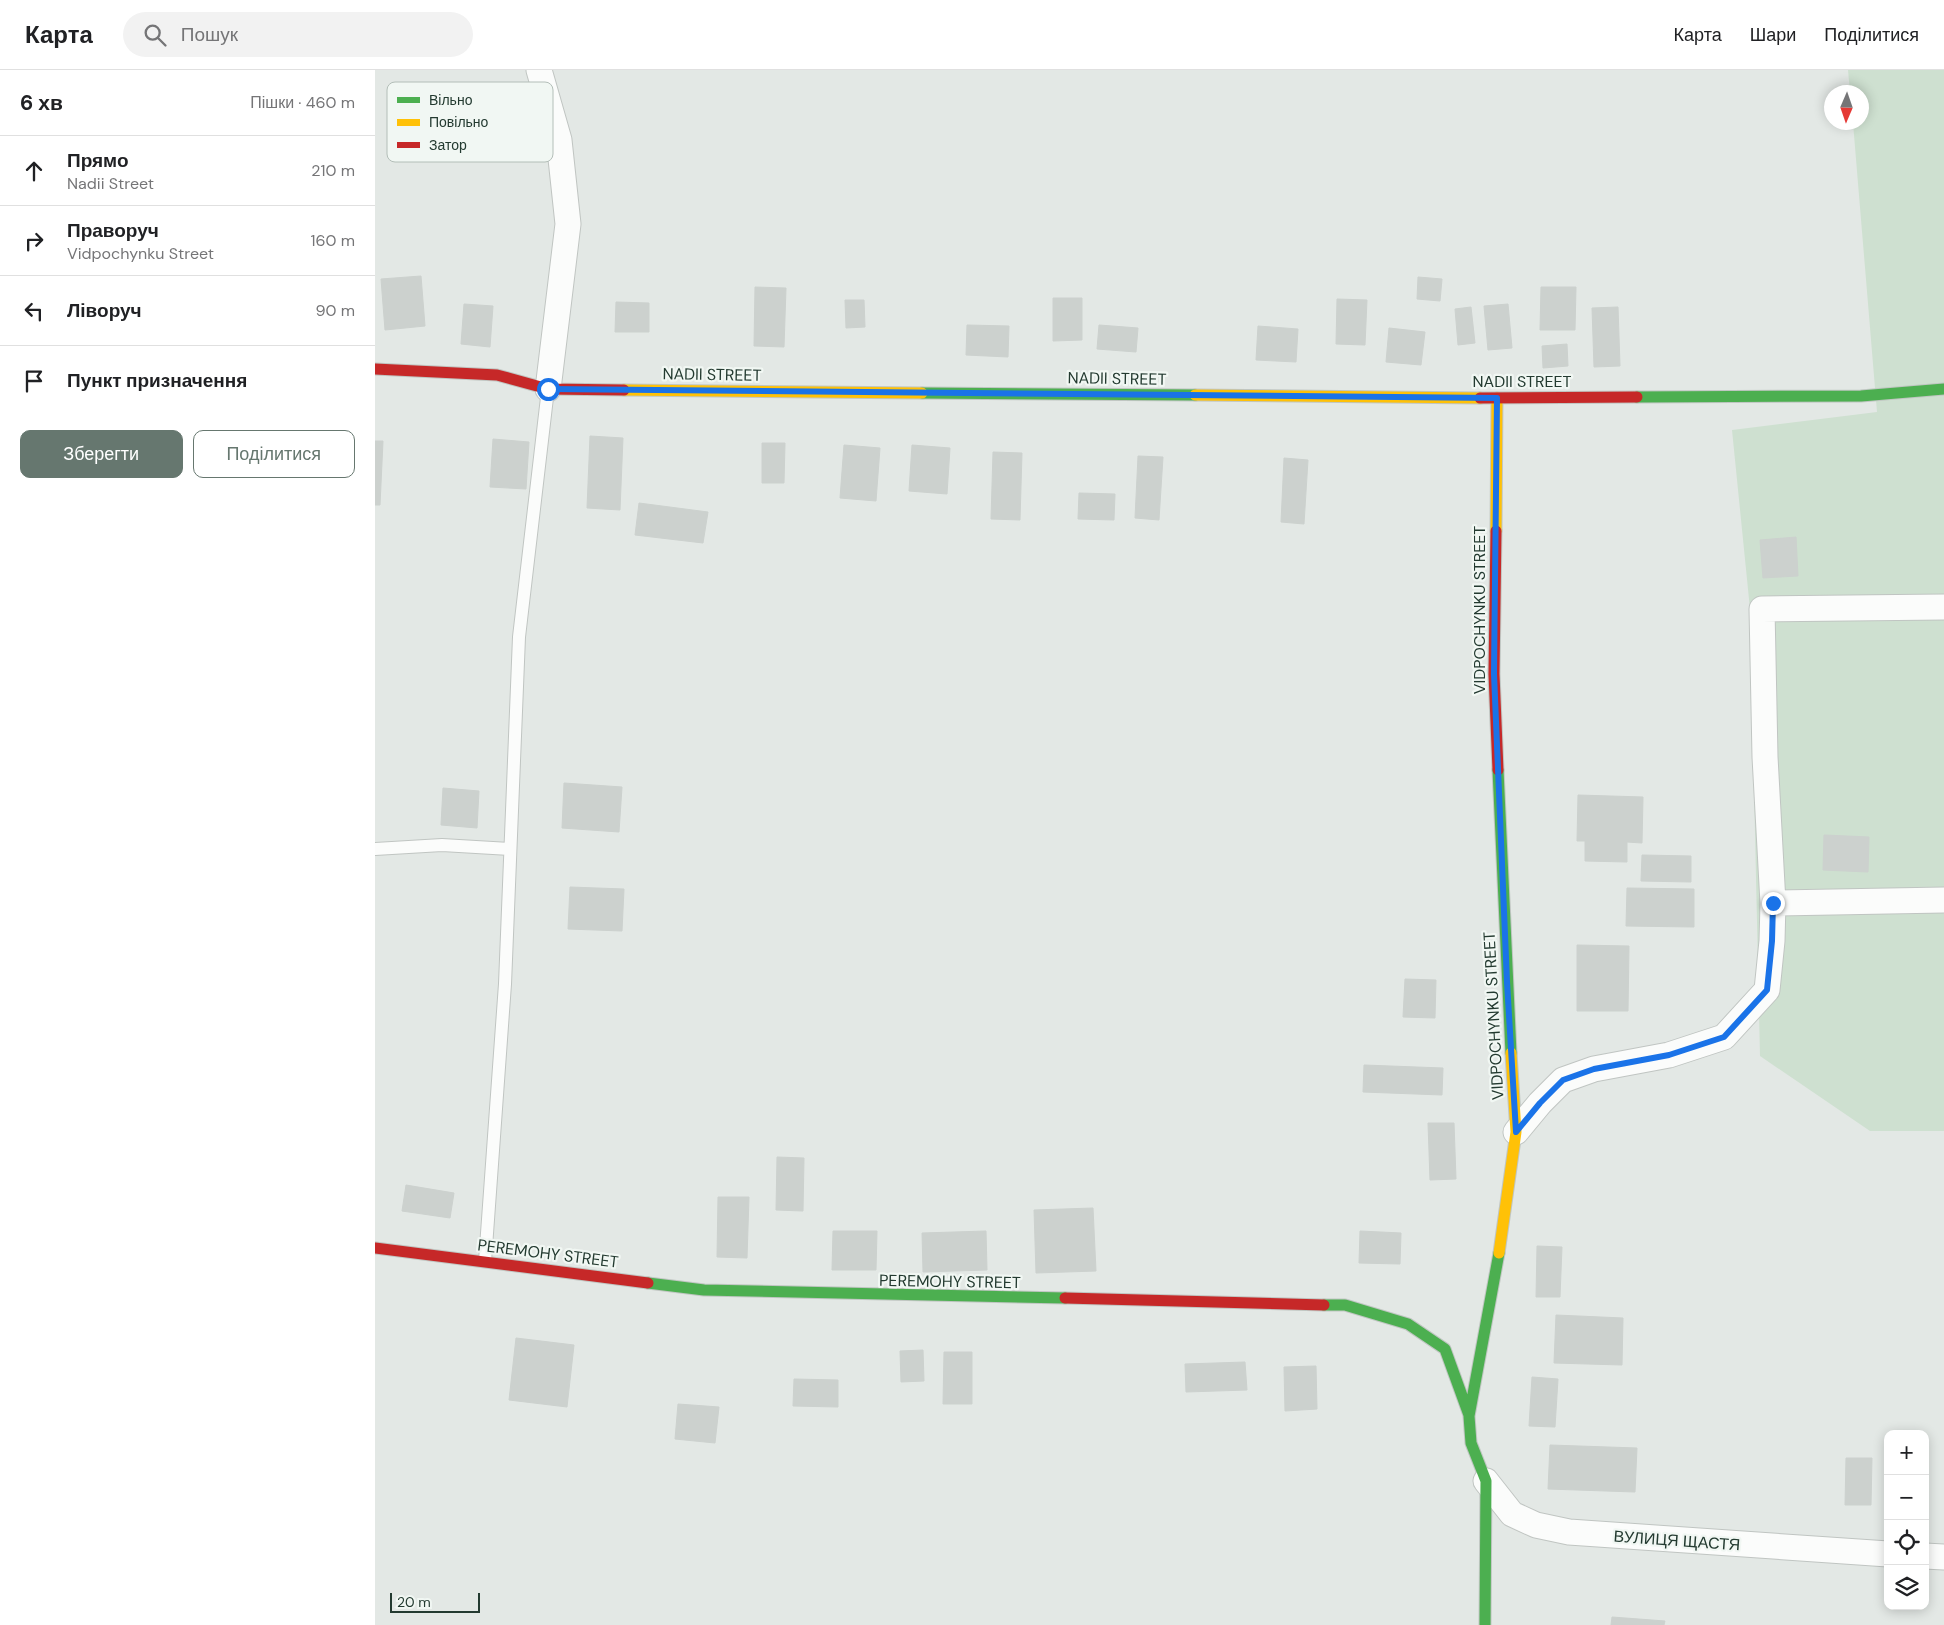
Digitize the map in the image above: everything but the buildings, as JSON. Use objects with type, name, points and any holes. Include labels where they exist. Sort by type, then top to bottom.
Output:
[{"type":"street","points":[[548,389],[568,224],[559,140],[553,119]]},
{"type":"street","name":"NADII STREET","points":[[375,369],[497,375],[548,389],[1497,398],[1861,396],[1944,389]]},
{"type":"street","name":"VIDPOCHYNKU STREET","points":[[1485,1625],[1486,1481],[1471,1443],[1469,1416],[1503,1232],[1516,1132],[1507,982],[1494,674],[1497,398]]},
{"type":"street","points":[[1516,1132],[1540,1103],[1563,1080],[1594,1069],[1669,1055],[1724,1037],[1767,990],[1772,941],[1773,903],[1765,757],[1762,609],[1944,607]]},
{"type":"street","points":[[1773,903],[1944,900]]},
{"type":"street","name":"PEREMOHY STREET","points":[[375,1248],[704,1290],[1345,1306],[1408,1324],[1445,1349],[1469,1416]]},
{"type":"street","name":"ВУЛИЦЯ ЩАСТЯ","points":[[1486,1481],[1512,1514],[1536,1525],[1569,1532],[1884,1554]]},
{"type":"street","points":[[1929,1556],[1944,1557]]},
{"type":"lane","points":[[485,1261],[505,984],[519,637],[548,389]]},
{"type":"lane","points":[[375,849],[442,845],[510,849]]},
{"type":"green space","points":[[1848,70],[1944,70],[1944,1131],[1870,1131],[1760,1056],[1750,609],[1732,430],[1877,412],[1854,130],[1869,130],[1869,85],[1849,85]]},
{"type":"traffic: fast","points":[[1637,397],[1861,396],[1944,389]]},
{"type":"traffic: fast","points":[[922,393],[1195,395]]},
{"type":"traffic: fast","points":[[1498,770],[1511,1053]]},
{"type":"traffic: fast","points":[[1485,1625],[1486,1481],[1471,1443],[1469,1416],[1499,1253]]},
{"type":"traffic: fast","points":[[648,1283],[704,1290],[1065,1298]]},
{"type":"traffic: fast","points":[[1324,1305],[1345,1305],[1408,1324],[1445,1349],[1469,1415]]},
{"type":"traffic: slow","points":[[624,390],[922,393]]},
{"type":"traffic: slow","points":[[1195,395],[1480,398]]},
{"type":"traffic: slow","points":[[1496,531],[1497,398]]},
{"type":"traffic: slow","points":[[1499,1253],[1516,1132],[1511,1053]]},
{"type":"traffic: jam","points":[[375,369],[497,375],[548,389],[624,390]]},
{"type":"traffic: jam","points":[[1480,398],[1637,397]]},
{"type":"traffic: jam","points":[[1496,531],[1494,674],[1498,770]]},
{"type":"traffic: jam","points":[[375,1248],[648,1283]]},
{"type":"traffic: jam","points":[[1065,1298],[1324,1305]]},
{"type":"route","points":[[548,389],[1497,398],[1494,674],[1507,982],[1516,1132],[1540,1103],[1563,1080],[1594,1069],[1669,1055],[1724,1037],[1767,990],[1772,941],[1773,903]]}]
